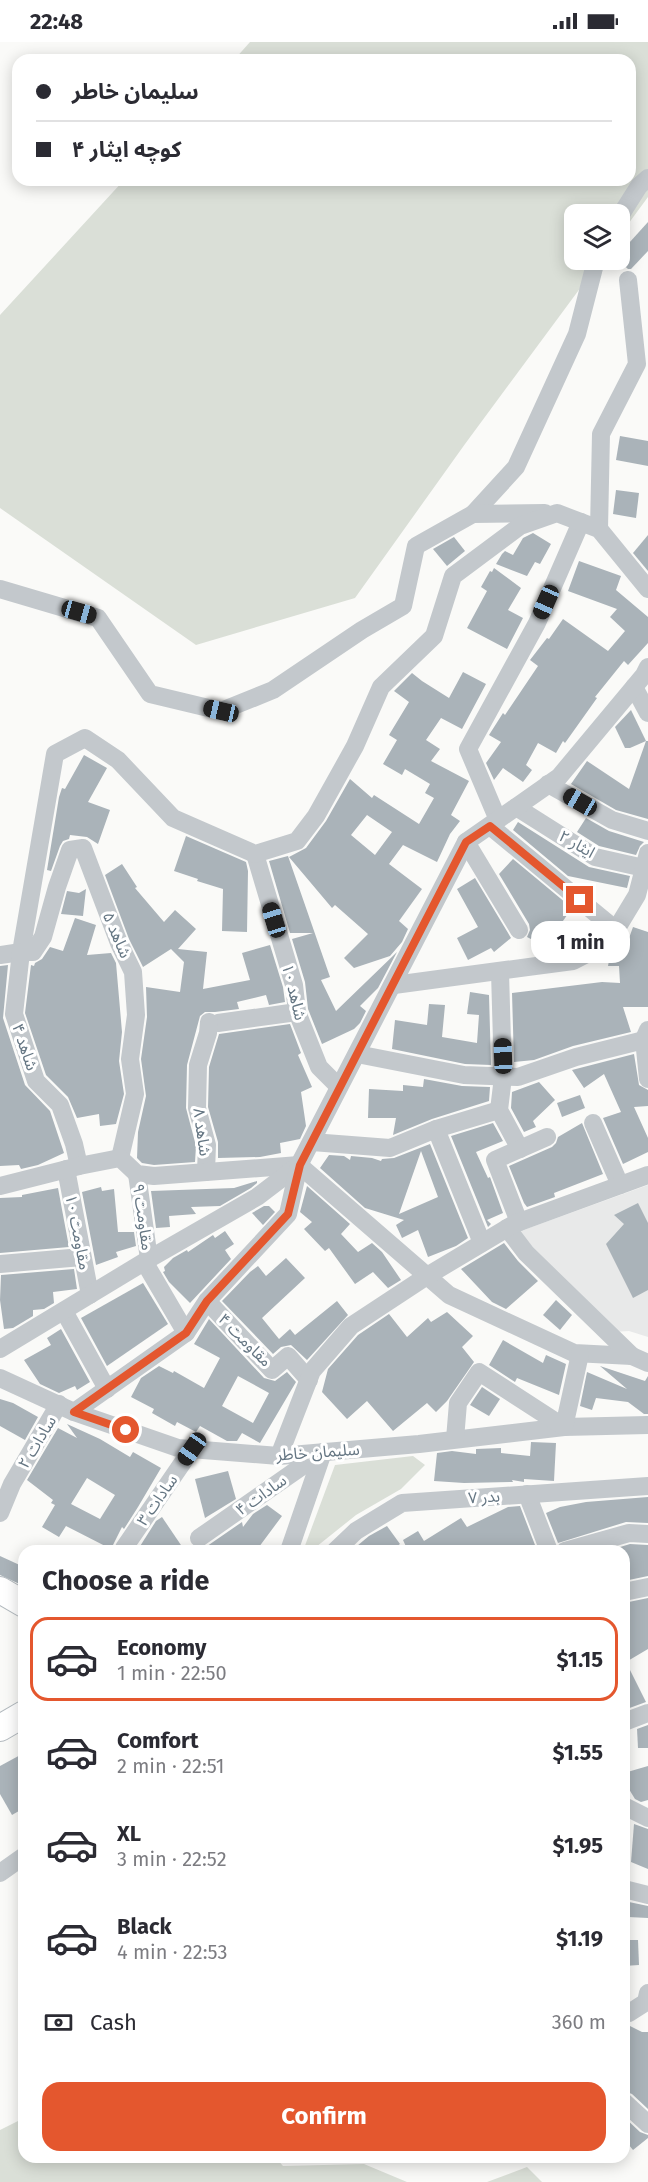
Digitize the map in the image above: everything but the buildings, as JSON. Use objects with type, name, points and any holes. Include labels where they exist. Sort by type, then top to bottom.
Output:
[{"type":"street","points":[[628,204],[639,186],[648,178]]},
{"type":"street","points":[[0,589],[98,618],[150,694],[221,711],[273,690],[362,630],[403,606],[416,546],[473,514],[516,467],[577,334],[593,270]]},
{"type":"street","points":[[599,529],[601,434],[637,364],[628,280]]},
{"type":"street","points":[[473,514],[556,513],[599,529],[648,589]]},
{"type":"street","points":[[255,854],[297,841],[316,816],[355,747],[381,687],[434,636],[453,576],[520,526],[556,513]]},
{"type":"street","points":[[581,522],[537,623],[468,749],[494,823],[616,930]]},
{"type":"street","points":[[67,1408],[107,1389],[186,1333],[207,1301],[288,1214],[300,1165],[466,842],[559,777],[648,667]]},
{"type":"street","points":[[634,687],[648,713]]},
{"type":"street","name":"شاهد ۴","points":[[72,1168],[74,1144],[60,1105],[36,1081],[14,1014],[21,952],[55,754],[85,738],[118,760],[173,818],[255,854]]},
{"type":"street","points":[[548,784],[612,820],[648,831]]},
{"type":"street","name":"ایثار ۲","points":[[516,807],[596,856],[646,860]]},
{"type":"street","points":[[466,842],[519,930]]},
{"type":"street","name":"شاهد ۵","points":[[21,952],[33,952],[43,937],[70,850],[83,848],[118,943],[133,972],[136,1015],[130,1059],[135,1094],[120,1158]]},
{"type":"street","name":"شاهد ۱۰","points":[[255,854],[294,985],[297,1012],[319,1067],[339,1087]]},
{"type":"street","points":[[394,985],[573,961],[608,943],[637,895],[646,860]]},
{"type":"street","points":[[0,955],[21,952]]},
{"type":"street","points":[[500,972],[503,1077],[499,1110],[520,1149]]},
{"type":"street","name":"شاهد ۸","points":[[206,1172],[207,1145],[197,1108],[198,1065],[214,1022],[297,1012]]},
{"type":"street","points":[[357,1054],[464,1075],[518,1077],[576,1056],[647,1036],[648,1079]]},
{"type":"street","points":[[312,1142],[390,1148],[436,1129],[499,1110]]},
{"type":"street","points":[[593,1123],[620,1185]]},
{"type":"street","points":[[436,1129],[482,1243]]},
{"type":"street","points":[[547,1137],[495,1160],[513,1225],[526,1253],[640,1360]]},
{"type":"street","points":[[0,1186],[120,1158],[137,1174],[154,1176],[300,1165],[449,1295],[580,1354],[640,1360]]},
{"type":"street","points":[[0,1349],[257,1197],[300,1165]]},
{"type":"street","name":"مقاومت ۱۰","points":[[72,1168],[82,1257],[90,1295]]},
{"type":"street","name":"مقاومت ۹","points":[[137,1174],[147,1261]]},
{"type":"street","points":[[279,1456],[312,1371],[351,1326],[427,1276],[513,1225],[648,1174]]},
{"type":"street","points":[[0,1264],[82,1257]]},
{"type":"street","points":[[147,1261],[186,1333]]},
{"type":"street","name":"مقاومت ۴","points":[[207,1301],[272,1370],[288,1356],[309,1380]]},
{"type":"street","points":[[64,1311],[107,1389]]},
{"type":"street","points":[[455,1440],[458,1403],[479,1372],[564,1427],[580,1354]]},
{"type":"street","name":"سلیمان خاطر","points":[[0,1378],[67,1408],[178,1448],[279,1456],[455,1440],[564,1427],[648,1425]]},
{"type":"street","name":"سادات ۲","points":[[0,1513],[12,1484],[67,1408]]},
{"type":"street","name":"سادات ۳","points":[[126,1545],[192,1449]]},
{"type":"street","points":[[292,1545],[323,1452]]},
{"type":"street","name":"سادات ۴","points":[[199,1538],[323,1452]]},
{"type":"street","name":"بدر ۷","points":[[341,1545],[356,1531],[402,1503],[648,1486]]},
{"type":"street","points":[[527,1494],[547,1545]]},
{"type":"street","points":[[586,1545],[629,1533],[648,1534]]},
{"type":"street","points":[[630,1591],[648,1587]]},
{"type":"street","points":[[0,1590],[18,1600]]},
{"type":"street","points":[[630,1720],[648,1713]]},
{"type":"street","points":[[0,1728],[18,1717]]},
{"type":"street","points":[[0,1873],[18,1860]]},
{"type":"street","points":[[630,1890],[648,1895]]},
{"type":"street","points":[[630,2012],[646,2002],[648,1993]]},
{"type":"street","points":[[630,2108],[648,2124]]},
{"type":"shaded area","points":[[250,42],[648,42],[648,197],[630,221],[630,204],[564,204],[564,270],[594,270],[355,598],[196,645],[0,508],[0,315],[118,186],[636,186],[636,54],[239,54]]},
{"type":"shaded area","points":[[648,1185],[648,1337],[629,1331],[613,1332],[518,1232]]},
{"type":"shaded area","points":[[413,1456],[425,1465],[401,1489],[356,1515],[318,1545],[305,1545],[335,1465]]},
{"type":"shaded area","points":[[18,2121],[18,2163],[280,2163],[283,2166],[364,2164],[407,2182],[0,2182],[0,2130]]},
{"type":"shaded area","points":[[527,2167],[542,2182],[487,2182]]},
{"type":"route","points":[[126,1430],[74,1412],[186,1333],[207,1301],[288,1214],[300,1165],[466,842],[490,826],[580,900]]}]
